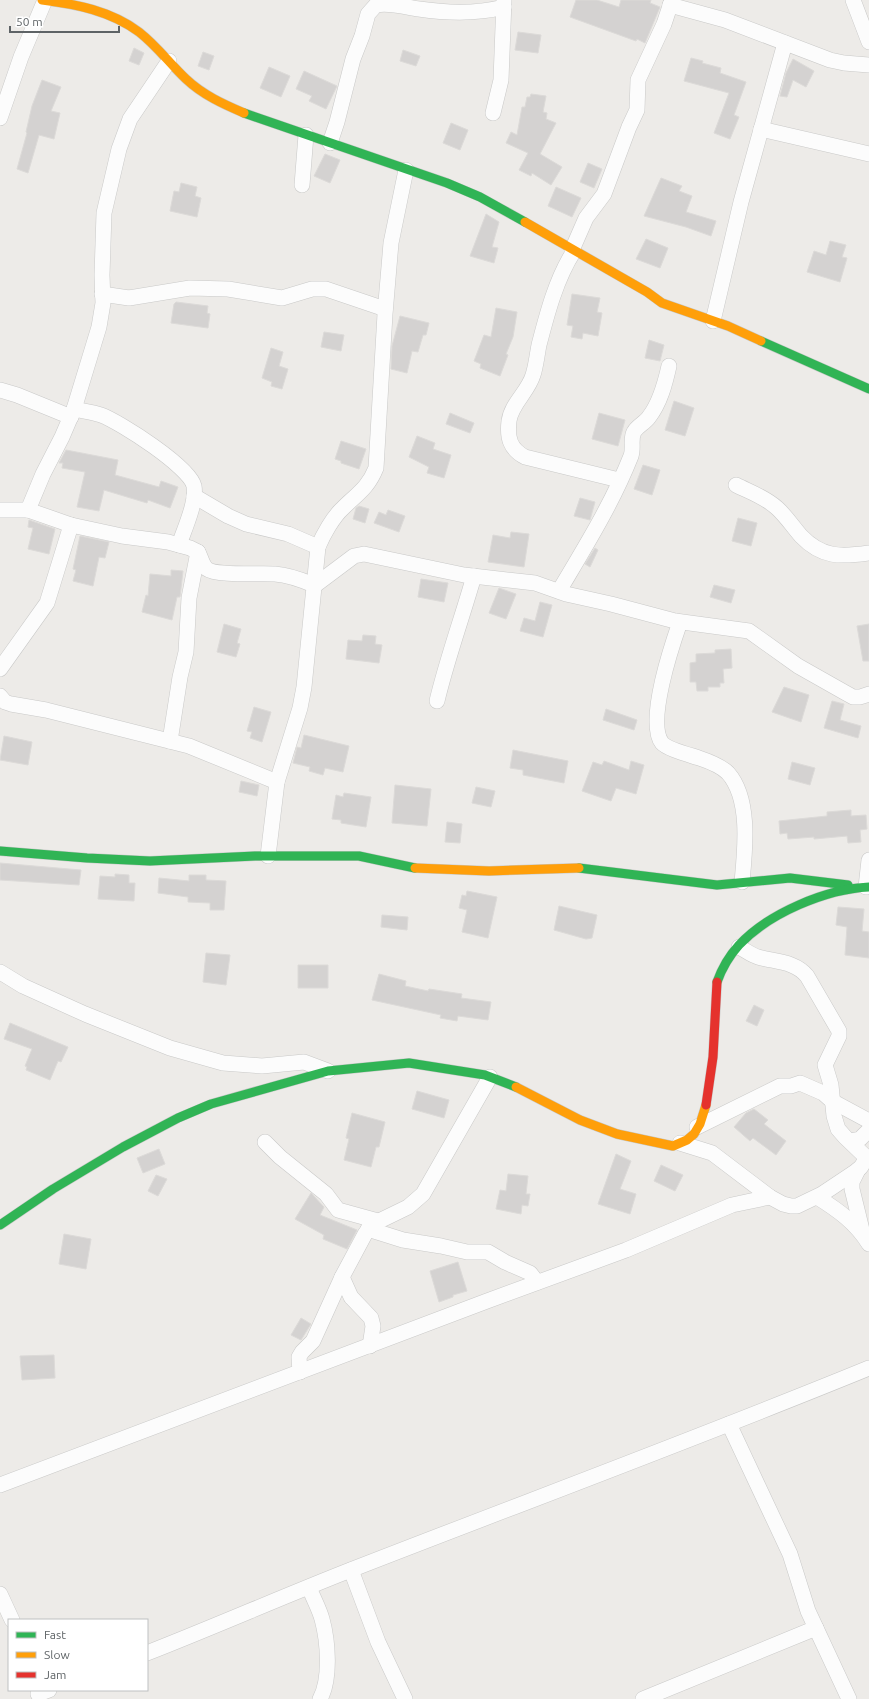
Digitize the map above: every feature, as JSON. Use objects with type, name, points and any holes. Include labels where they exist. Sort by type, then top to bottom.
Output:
[{"type":"street","points":[[42,0],[71,3],[90,7],[112,16],[138,32],[187,80],[206,94],[246,114],[447,183],[480,197],[647,292],[662,303],[728,326],[869,389]]},
{"type":"street","points":[[0,118],[21,57],[45,0]]},
{"type":"street","points":[[854,0],[869,14]]},
{"type":"street","points":[[854,0],[869,42]]},
{"type":"street","points":[[619,480],[525,457],[516,452],[512,446],[508,433],[509,420],[513,410],[533,377],[539,347],[565,264],[573,250],[586,218],[604,194],[628,127],[637,110],[638,80],[664,24],[671,3],[725,20],[830,60],[869,65]]},
{"type":"street","points":[[330,144],[353,59],[362,36],[368,14],[376,5],[389,5],[448,12],[471,12],[504,4],[501,80],[493,113]]},
{"type":"street","points":[[713,321],[760,129],[785,43]]},
{"type":"street","points":[[28,510],[43,474],[72,413],[99,327],[103,303],[102,254],[104,213],[119,149],[130,119],[169,61]]},
{"type":"street","points":[[760,129],[869,154]]},
{"type":"street","points":[[302,185],[306,135]]},
{"type":"street","points":[[268,856],[276,782],[300,708],[304,687],[318,547],[322,536],[342,509],[367,486],[376,468],[385,308],[391,243],[406,170]]},
{"type":"street","points":[[102,294],[129,298],[190,288],[228,289],[282,298],[312,289],[326,288],[385,308]]},
{"type":"street","points":[[558,591],[601,522],[631,455],[633,433],[655,408],[666,383],[669,366]]},
{"type":"street","points":[[0,390],[72,413],[101,415],[133,431],[188,475],[194,486],[194,496],[179,545]]},
{"type":"street","points":[[736,485],[758,495],[777,508],[802,537],[817,550],[833,555],[869,553]]},
{"type":"street","points":[[194,496],[228,516],[246,524],[288,534],[318,547]]},
{"type":"street","points":[[0,510],[28,510],[72,525],[122,536],[168,542],[179,545],[198,552],[204,565],[210,570],[245,574],[275,574],[314,585]]},
{"type":"street","points":[[0,669],[46,603],[72,525]]},
{"type":"street","points":[[170,741],[180,677],[186,652],[189,598],[198,552]]},
{"type":"street","points":[[314,585],[354,556],[364,554],[474,576],[535,583],[558,591],[680,622],[749,631],[798,666],[853,697],[860,697],[869,694]]},
{"type":"street","points":[[437,701],[474,576]]},
{"type":"street","points":[[680,622],[661,689],[657,726],[661,740],[665,746],[701,759],[722,769],[735,783],[741,798],[743,814],[745,846],[742,882]]},
{"type":"street","points":[[0,696],[5,702],[11,704],[46,710],[189,746],[276,782]]},
{"type":"street","points":[[0,851],[150,861],[268,856],[359,856],[397,863],[409,867],[489,871],[578,868],[717,885],[790,878],[865,887]]},
{"type":"street","points":[[865,887],[869,860]]},
{"type":"street","points":[[0,1225],[53,1189],[123,1147],[178,1118],[211,1104],[328,1071],[409,1063],[459,1070],[490,1077],[517,1087],[580,1120],[617,1134],[673,1146],[694,1134],[701,1120],[714,1053],[717,982],[726,962],[749,935],[767,922],[790,909],[830,894],[865,887]]},
{"type":"street","points":[[738,947],[757,957],[793,965],[802,969],[807,976],[839,1031],[839,1036],[825,1065],[831,1085],[835,1122],[841,1134],[850,1141],[865,1162]]},
{"type":"street","points":[[0,972],[23,986],[85,1014],[170,1048],[223,1063],[262,1066],[304,1062],[328,1071]]},
{"type":"street","points":[[300,1372],[299,1357],[313,1341],[354,1251],[373,1225],[408,1207],[423,1194],[490,1077]]},
{"type":"street","points":[[697,1127],[780,1086],[791,1086],[798,1083],[823,1093],[832,1101],[869,1121]]},
{"type":"street","points":[[850,1141],[860,1139],[869,1130]]},
{"type":"street","points":[[265,1142],[280,1157],[326,1194],[338,1210],[403,1240],[467,1252],[488,1252],[505,1262],[530,1273],[537,1282]]},
{"type":"street","points":[[680,1143],[712,1153],[770,1196],[783,1204],[791,1206],[797,1206],[817,1197],[865,1162]]},
{"type":"street","points":[[865,1162],[852,1182],[852,1189],[866,1240]]},
{"type":"street","points":[[0,1485],[537,1282],[626,1250],[732,1205],[770,1196]]},
{"type":"street","points":[[817,1197],[839,1211],[866,1240]]},
{"type":"street","points":[[342,1277],[352,1297],[371,1318],[373,1326],[370,1346]]},
{"type":"street","points":[[148,1653],[351,1570],[729,1424],[869,1368]]},
{"type":"street","points":[[729,1424],[790,1554],[803,1598],[849,1699]]},
{"type":"street","points":[[351,1570],[378,1642],[405,1699]]},
{"type":"street","points":[[309,1587],[322,1618],[326,1653],[327,1674],[325,1688],[320,1699]]},
{"type":"street","points":[[0,1594],[12,1619]]},
{"type":"street","points":[[643,1699],[816,1628]]},
{"type":"building","points":[[576,0],[597,0],[619,7],[621,0],[651,0],[650,3],[660,7],[645,43],[570,17]]},
{"type":"building","points":[[518,32],[541,35],[538,53],[515,50]]},
{"type":"building","points":[[134,48],[144,53],[139,65],[129,61]]},
{"type":"building","points":[[403,50],[420,56],[416,66],[400,61]]},
{"type":"building","points":[[203,52],[214,56],[209,70],[198,66]]},
{"type":"building","points":[[691,58],[703,61],[702,63],[721,68],[720,73],[746,82],[734,115],[739,117],[730,139],[714,133],[729,93],[684,81]]},
{"type":"building","points":[[793,59],[814,71],[806,87],[793,80],[787,97],[780,96],[786,73]]},
{"type":"building","points":[[269,67],[290,76],[281,97],[260,88]]},
{"type":"building","points":[[304,71],[337,86],[326,109],[309,101],[312,96],[296,89]]},
{"type":"building","points":[[42,80],[61,87],[51,111],[60,113],[54,139],[39,135],[28,173],[17,169],[27,133],[32,106]]},
{"type":"building","points":[[531,94],[546,96],[543,112],[547,113],[546,119],[556,123],[540,154],[562,167],[551,185],[532,173],[531,176],[519,170],[528,153],[506,143],[511,132],[517,135],[522,107],[525,107],[527,97],[530,97]]},
{"type":"building","points":[[451,123],[468,130],[460,150],[443,143]]},
{"type":"building","points":[[325,154],[340,160],[330,183],[314,176]]},
{"type":"building","points":[[588,163],[602,169],[594,188],[580,182]]},
{"type":"building","points":[[661,178],[682,186],[679,191],[692,196],[686,212],[716,221],[711,236],[686,227],[644,216]]},
{"type":"building","points":[[181,183],[197,187],[195,196],[201,198],[197,217],[170,211],[174,191],[179,192]]},
{"type":"building","points":[[556,187],[581,198],[572,217],[548,206]]},
{"type":"building","points":[[486,214],[499,222],[492,247],[498,248],[494,263],[470,256]]},
{"type":"building","points":[[646,239],[668,248],[660,268],[636,259]]},
{"type":"building","points":[[830,241],[846,245],[842,257],[847,258],[840,282],[807,272],[814,251],[826,255]]},
{"type":"building","points":[[572,294],[600,298],[597,312],[602,313],[598,336],[583,333],[582,339],[571,337],[573,326],[567,325]]},
{"type":"building","points":[[176,302],[208,306],[207,313],[210,314],[208,328],[171,323],[174,304]]},
{"type":"building","points":[[496,308],[517,312],[513,337],[506,354],[508,355],[500,376],[480,368],[481,364],[474,361],[484,335],[491,337]]},
{"type":"building","points":[[400,316],[429,323],[426,335],[423,335],[418,352],[412,351],[407,373],[391,369],[392,346]]},
{"type":"building","points":[[324,332],[344,335],[341,351],[321,347]]},
{"type":"building","points":[[649,340],[664,345],[660,361],[645,358]]},
{"type":"building","points":[[271,348],[283,352],[279,366],[288,369],[282,389],[271,386],[272,382],[262,378]]},
{"type":"building","points":[[674,401],[694,408],[685,436],[665,430]]},
{"type":"building","points":[[450,413],[474,423],[470,433],[446,424]]},
{"type":"building","points":[[599,413],[625,420],[618,446],[592,439]]},
{"type":"building","points":[[417,436],[435,443],[433,449],[451,455],[444,478],[427,473],[429,467],[409,457]]},
{"type":"building","points":[[341,441],[366,449],[359,469],[341,463],[341,461],[335,459]]},
{"type":"building","points":[[66,450],[118,460],[115,475],[159,487],[161,481],[178,487],[170,508],[148,500],[147,503],[104,490],[99,511],[77,507],[85,472],[62,468],[63,463],[59,463]]},
{"type":"building","points":[[643,465],[660,470],[652,495],[634,489]]},
{"type":"building","points":[[580,498],[595,502],[590,520],[574,516]]},
{"type":"building","points":[[359,506],[369,509],[365,523],[353,519],[356,508]]},
{"type":"building","points":[[388,510],[405,516],[399,532],[374,523],[379,512],[386,515]]},
{"type":"building","points":[[738,518],[757,523],[751,546],[732,541]]},
{"type":"building","points":[[29,520],[55,529],[49,554],[28,549],[33,528],[28,527]]},
{"type":"building","points":[[511,532],[529,534],[524,567],[488,562],[493,535],[510,538]]},
{"type":"building","points":[[80,536],[109,542],[105,558],[99,557],[93,586],[73,581],[76,570],[73,569]]},
{"type":"building","points":[[595,548],[598,550],[590,567],[585,564]]},
{"type":"building","points":[[171,570],[183,571],[180,597],[177,597],[172,620],[142,612],[146,595],[148,596],[150,574],[171,576]]},
{"type":"building","points":[[421,579],[448,583],[444,602],[418,597]]},
{"type":"building","points":[[714,585],[735,590],[731,603],[710,597]]},
{"type":"building","points":[[499,588],[516,594],[506,619],[489,613]]},
{"type":"building","points":[[540,602],[552,605],[543,637],[520,631],[524,618],[535,621]]},
{"type":"building","points":[[224,624],[241,629],[237,643],[240,644],[236,657],[217,652]]},
{"type":"building","points":[[869,624],[869,661],[863,661],[857,626]]},
{"type":"building","points":[[363,635],[376,636],[375,644],[382,645],[379,663],[346,659],[348,640],[362,641]]},
{"type":"building","points":[[731,649],[732,668],[723,669],[724,683],[720,683],[720,687],[708,687],[708,691],[697,691],[696,682],[690,682],[690,663],[696,662],[696,654],[715,653],[715,650]]},
{"type":"building","points":[[784,687],[809,695],[801,722],[772,712]]},
{"type":"building","points":[[832,701],[844,704],[840,720],[861,726],[858,738],[824,728]]},
{"type":"building","points":[[254,707],[271,712],[262,742],[250,738],[252,732],[247,731]]},
{"type":"building","points":[[606,709],[637,720],[634,730],[603,720]]},
{"type":"building","points":[[304,735],[349,746],[343,772],[325,768],[323,775],[309,771],[310,767],[293,763],[297,747],[301,748]]},
{"type":"building","points":[[4,736],[32,742],[28,765],[0,760]]},
{"type":"building","points":[[513,750],[568,761],[564,783],[523,775],[523,770],[510,768]]},
{"type":"building","points":[[604,761],[629,770],[631,761],[644,765],[636,794],[616,788],[611,801],[582,791],[593,762],[602,765]]},
{"type":"building","points":[[792,762],[815,768],[810,785],[788,779]]},
{"type":"building","points":[[241,781],[259,785],[257,796],[239,792]]},
{"type":"building","points":[[395,785],[431,789],[427,826],[392,823]]},
{"type":"building","points":[[476,787],[495,791],[491,807],[472,803]]},
{"type":"building","points":[[344,793],[371,797],[366,827],[341,823],[341,820],[332,819],[336,795],[343,797]]},
{"type":"building","points":[[851,810],[851,816],[866,815],[867,829],[860,830],[861,842],[848,843],[847,836],[814,839],[814,837],[788,839],[787,833],[780,834],[779,821],[827,816],[827,812]]},
{"type":"building","points":[[447,822],[462,824],[460,843],[445,842]]},
{"type":"building","points":[[0,863],[81,870],[79,885],[0,880]]},
{"type":"building","points":[[115,874],[129,875],[129,883],[135,883],[134,901],[98,899],[100,876],[115,877]]},
{"type":"building","points":[[189,875],[206,875],[206,880],[226,881],[224,910],[210,910],[210,903],[188,902],[188,897],[158,893],[159,878],[189,881]]},
{"type":"building","points":[[467,891],[497,897],[488,938],[462,932],[467,910],[459,908],[462,895],[466,896]]},
{"type":"building","points":[[559,906],[597,915],[592,938],[586,939],[554,930]]},
{"type":"building","points":[[838,907],[864,909],[862,931],[869,932],[869,958],[845,955],[847,927],[836,925]]},
{"type":"building","points":[[382,915],[408,917],[407,930],[381,927]]},
{"type":"building","points":[[206,953],[230,955],[226,985],[203,982]]},
{"type":"building","points":[[298,965],[328,965],[328,988],[298,988]]},
{"type":"building","points":[[379,974],[406,981],[405,986],[428,991],[429,989],[462,994],[461,998],[491,1002],[488,1020],[458,1016],[457,1021],[440,1018],[441,1015],[372,1000]]},
{"type":"building","points":[[754,1005],[764,1010],[757,1026],[746,1021]]},
{"type":"building","points":[[10,1023],[68,1047],[61,1062],[58,1061],[50,1080],[26,1070],[27,1067],[25,1066],[32,1049],[4,1039]]},
{"type":"building","points":[[417,1091],[449,1100],[444,1118],[412,1109]]},
{"type":"building","points":[[754,1109],[768,1120],[764,1124],[786,1141],[776,1155],[753,1138],[750,1141],[734,1127],[746,1113]]},
{"type":"building","points":[[352,1113],[385,1122],[379,1147],[376,1147],[371,1167],[344,1160],[349,1139],[346,1138]]},
{"type":"building","points":[[159,1149],[165,1164],[143,1173],[137,1158]]},
{"type":"building","points":[[616,1154],[631,1161],[620,1189],[636,1194],[630,1214],[598,1204]]},
{"type":"building","points":[[661,1165],[683,1175],[675,1191],[654,1181]]},
{"type":"building","points":[[508,1174],[528,1176],[526,1194],[530,1194],[528,1206],[522,1205],[521,1214],[496,1209],[500,1190],[506,1191]]},
{"type":"building","points":[[156,1175],[167,1179],[158,1196],[148,1191]]},
{"type":"building","points":[[311,1193],[324,1207],[320,1215],[357,1230],[347,1249],[323,1239],[324,1235],[295,1219]]},
{"type":"building","points":[[64,1234],[91,1239],[86,1269],[59,1264]]},
{"type":"building","points":[[458,1262],[467,1291],[453,1295],[453,1297],[439,1302],[430,1271]]},
{"type":"building","points":[[301,1318],[311,1324],[301,1340],[291,1335]]},
{"type":"building","points":[[54,1355],[55,1378],[22,1380],[20,1356]]},
{"type":"traffic: fast","points":[[244,113],[447,183],[480,197],[525,222]]},
{"type":"traffic: fast","points":[[761,341],[869,389]]},
{"type":"traffic: fast","points":[[0,851],[150,861],[255,856],[359,856],[415,868]]},
{"type":"traffic: fast","points":[[579,868],[717,885],[790,878],[848,885]]},
{"type":"traffic: fast","points":[[717,982],[726,962],[735,949],[751,933],[766,923],[782,913],[817,898],[835,892],[869,887]]},
{"type":"traffic: fast","points":[[0,1225],[53,1189],[123,1147],[178,1118],[211,1104],[328,1071],[409,1063],[485,1075],[516,1087]]},
{"type":"traffic: slow","points":[[42,0],[80,6],[105,14],[128,25],[152,43],[180,73],[199,90],[244,113]]},
{"type":"traffic: slow","points":[[525,222],[647,292],[662,303],[728,326],[761,341]]},
{"type":"traffic: slow","points":[[415,868],[489,871],[579,868]]},
{"type":"traffic: slow","points":[[516,1087],[580,1120],[617,1134],[673,1146],[687,1140],[694,1134],[700,1124],[706,1105]]},
{"type":"traffic: jam","points":[[706,1105],[713,1057],[717,982]]}]
